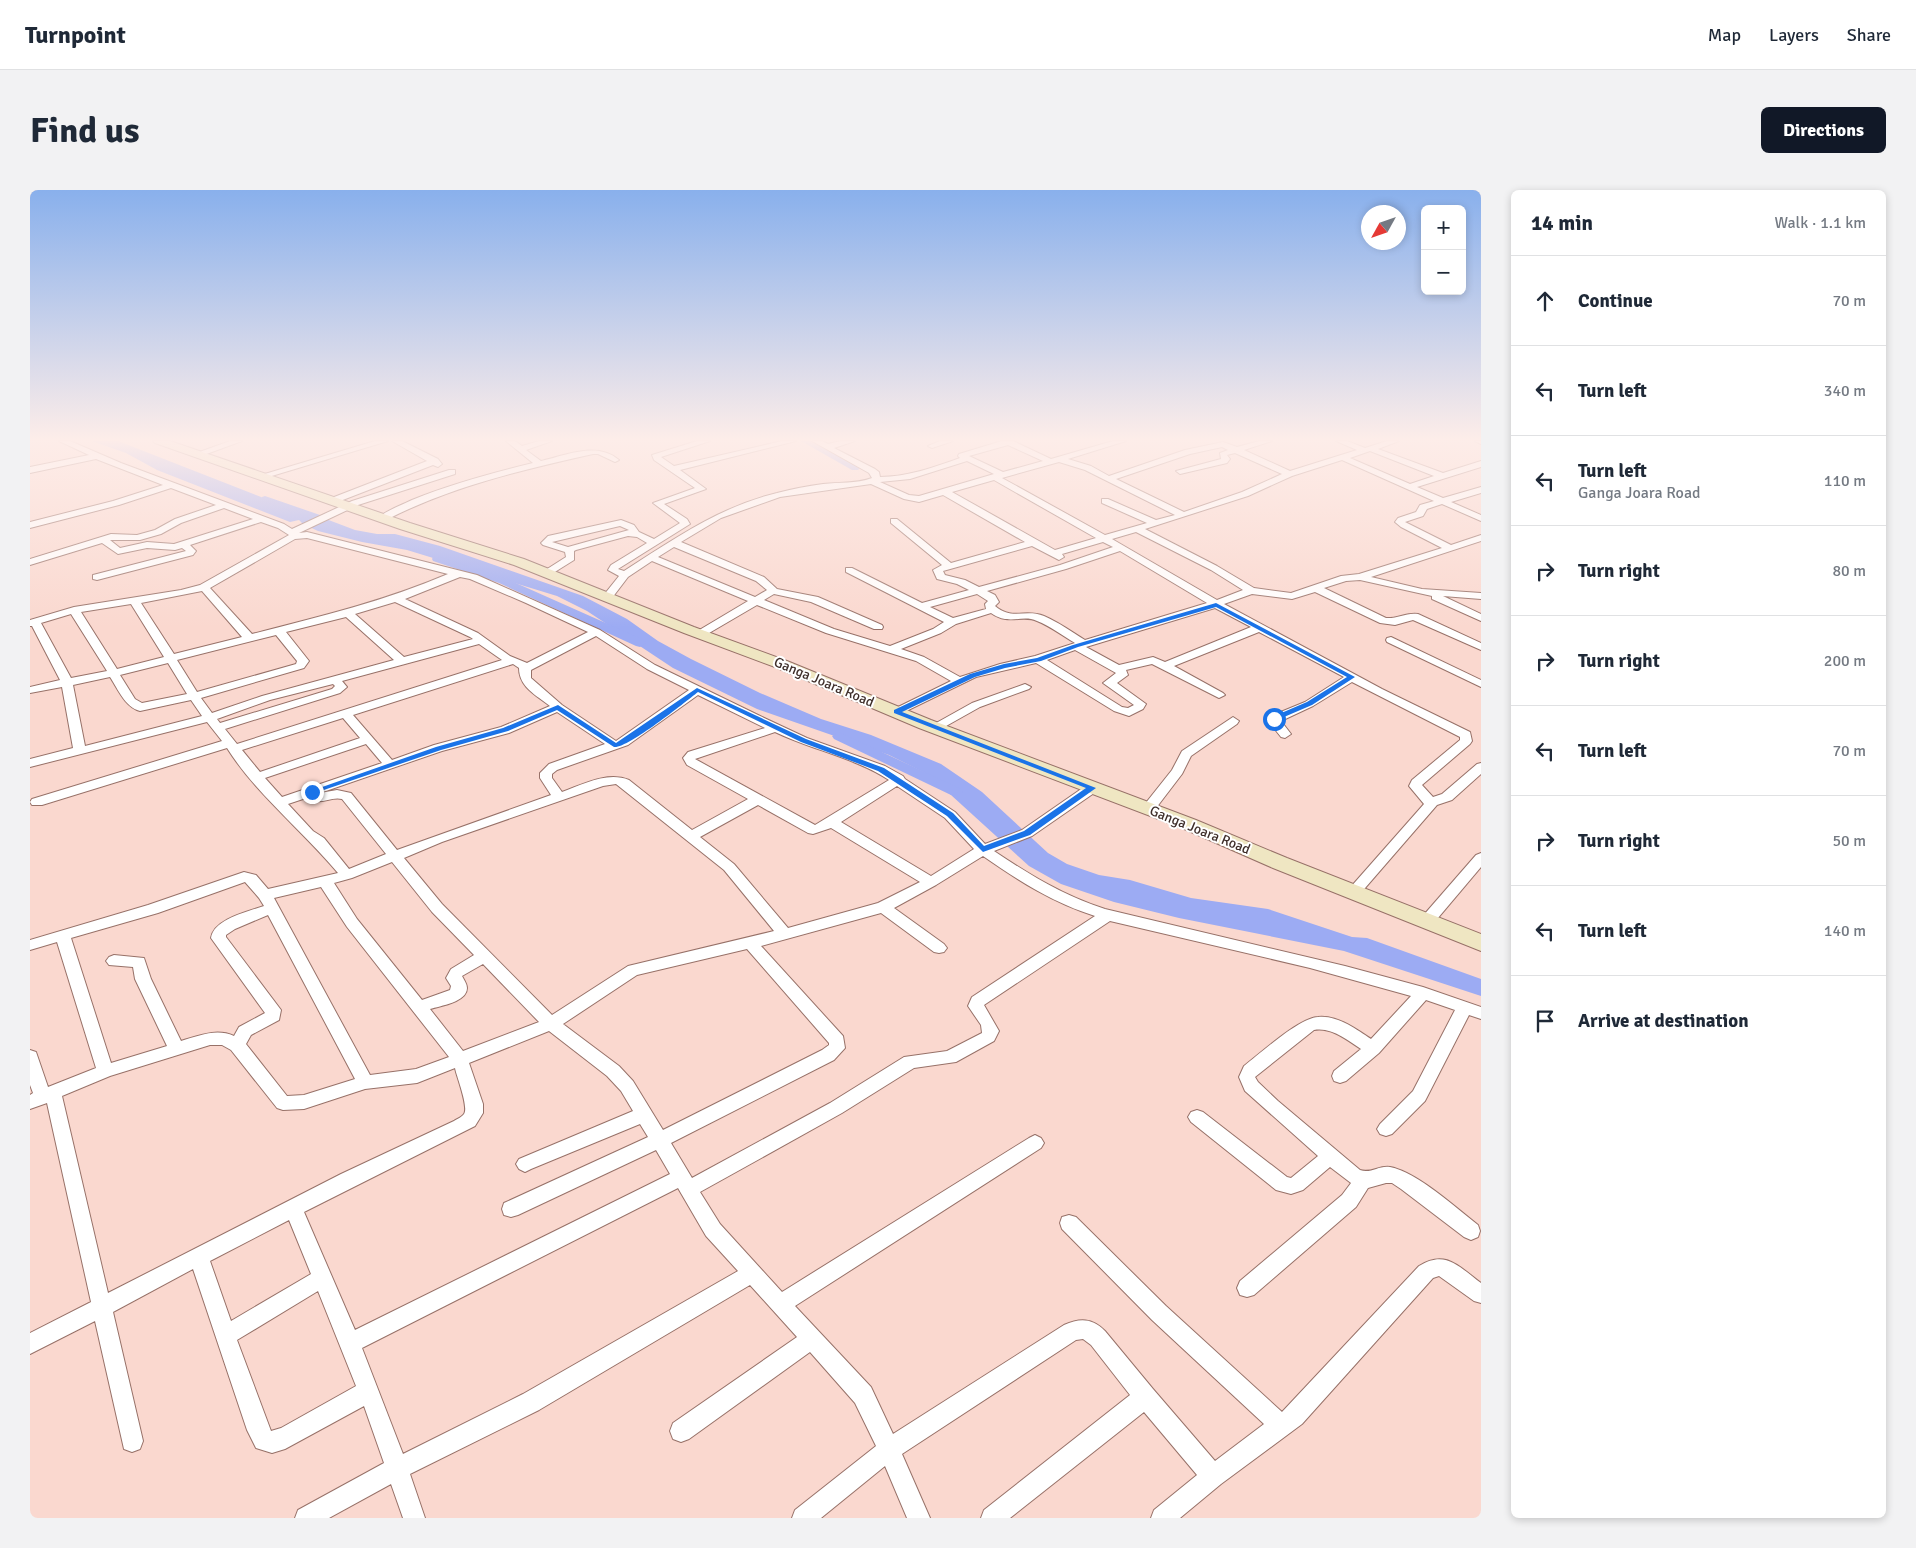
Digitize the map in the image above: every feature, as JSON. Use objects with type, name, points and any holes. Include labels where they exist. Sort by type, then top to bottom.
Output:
[{"type":"main road","name":"Ganga Joara Road","points":[[338,503],[519,562],[608,596],[700,634],[782,664],[896,712],[1148,809],[1481,942]]},
{"type":"street","points":[[30,525],[112,503]]},
{"type":"street","points":[[219,503],[281,526],[294,534],[307,535],[473,577],[530,600],[596,632],[651,667],[697,690],[803,741],[881,769],[899,779],[950,814],[987,848],[1026,879],[1068,901],[1109,914],[1317,964],[1423,993],[1473,1010],[1419,1096],[1386,1129]]},
{"type":"street","points":[[80,752],[67,682],[32,622],[74,610],[204,587],[306,527],[357,503]]},
{"type":"street","points":[[383,518],[412,503]]},
{"type":"street","points":[[625,575],[613,570],[614,567],[685,524],[684,521],[657,503]]},
{"type":"street","points":[[608,596],[625,575],[674,543],[718,516],[753,503]]},
{"type":"street","points":[[965,503],[1070,564]]},
{"type":"street","points":[[1044,503],[1259,628],[1466,735],[1466,741],[1415,786],[1431,802]]},
{"type":"street","points":[[1110,503],[1156,523]]},
{"type":"street","points":[[1158,503],[1183,515]]},
{"type":"street","points":[[1052,554],[1219,503]]},
{"type":"street","points":[[1436,503],[1423,507],[1420,514],[1405,518],[1400,522],[1450,548]]},
{"type":"street","points":[[1447,503],[1481,518]]},
{"type":"street","points":[[30,562],[102,539],[118,536],[137,538],[158,532],[178,520],[224,505]]},
{"type":"street","points":[[102,539],[118,552],[147,545],[168,548],[261,519]]},
{"type":"street","points":[[894,521],[949,566]]},
{"type":"street","points":[[635,533],[621,535],[569,550],[546,543],[551,538],[621,523],[626,524],[635,533],[655,543]]},
{"type":"street","points":[[1136,528],[1214,568],[1251,592]]},
{"type":"street","points":[[896,712],[959,681],[1004,666],[1038,659],[1251,592],[1292,596],[1345,578],[1360,577],[1481,538]]},
{"type":"street","points":[[992,610],[990,604],[994,600],[961,582],[941,577],[938,570],[1034,542]]},
{"type":"street","points":[[674,543],[760,579],[769,584],[772,591]]},
{"type":"street","points":[[97,577],[190,553],[191,551],[184,544]]},
{"type":"street","points":[[922,606],[1121,548]]},
{"type":"street","points":[[547,573],[571,558],[569,550]]},
{"type":"street","points":[[652,558],[830,631],[926,662],[959,681]]},
{"type":"street","points":[[849,570],[952,622]]},
{"type":"street","points":[[30,690],[114,673],[348,613],[396,598],[458,574]]},
{"type":"street","points":[[1360,577],[1428,593],[1481,596]]},
{"type":"street","points":[[204,587],[249,638]]},
{"type":"street","points":[[1317,588],[1384,621],[1391,623],[1414,616],[1481,647]]},
{"type":"street","points":[[700,634],[772,591],[814,600],[878,627]]},
{"type":"street","points":[[1428,593],[1481,618]]},
{"type":"street","points":[[396,598],[481,640],[512,661],[522,664],[525,668],[527,682],[558,707],[616,746]]},
{"type":"street","points":[[134,600],[194,696],[217,728],[257,777],[308,834],[319,841],[347,875]]},
{"type":"street","points":[[74,610],[131,701],[140,707],[194,696],[300,666],[303,661],[279,631]]},
{"type":"street","points":[[890,650],[937,631],[952,622],[992,610],[1010,619],[1034,616],[1040,618],[1122,672],[1122,675],[1109,683],[1140,704],[1139,707],[1129,712],[1118,709],[1038,659]]},
{"type":"street","points":[[348,613],[402,662]]},
{"type":"street","points":[[1165,666],[1259,628]]},
{"type":"street","points":[[525,668],[596,632]]},
{"type":"street","points":[[30,763],[210,718],[266,698],[481,640]]},
{"type":"street","points":[[1391,640],[1481,684]]},
{"type":"street","points":[[1118,669],[1146,660],[1153,660],[1219,695]]},
{"type":"street","points":[[37,802],[346,714],[512,661]]},
{"type":"street","points":[[1286,734],[1274,719],[1309,704],[1352,677]]},
{"type":"street","points":[[217,728],[336,691],[341,686],[334,679]]},
{"type":"street","points":[[935,727],[976,705],[1025,687]]},
{"type":"street","points":[[559,797],[546,778],[546,773],[553,767],[616,746],[697,690]]},
{"type":"street","points":[[281,802],[438,748],[506,730],[558,707]]},
{"type":"street","points":[[346,714],[390,765]]},
{"type":"street","points":[[1148,809],[1178,771],[1186,754],[1233,721]]},
{"type":"street","points":[[777,728],[692,755],[689,758],[691,762],[756,800],[813,830],[822,828],[899,779]]},
{"type":"street","points":[[257,777],[369,739]]},
{"type":"street","points":[[1354,892],[1431,802],[1447,797],[1481,767]]},
{"type":"street","points":[[237,1044],[245,1031],[273,1016],[273,1010],[218,938],[219,932],[269,902],[325,881],[347,875],[394,855],[600,782],[617,780],[624,783],[730,867],[785,934]]},
{"type":"street","points":[[42,1097],[105,1071],[210,1039],[224,1039],[237,1044],[283,1103],[304,1102],[365,1082],[417,1076],[551,1024],[633,970],[750,943],[883,907],[931,882],[987,848],[1027,833],[1092,788]]},
{"type":"street","points":[[312,792],[317,798],[337,794],[346,796],[437,908],[551,1024],[613,1071],[627,1086],[713,1230],[863,1395],[919,1518]]},
{"type":"street","points":[[690,837],[756,800]]},
{"type":"street","points":[[831,822],[931,882]]},
{"type":"street","points":[[1427,921],[1481,858]]},
{"type":"street","points":[[30,945],[153,909],[244,877],[251,878],[269,902],[365,1082]]},
{"type":"street","points":[[30,1344],[468,1120],[474,1113],[474,1104],[460,1059],[344,913],[325,881]]},
{"type":"street","points":[[883,907],[940,948]]},
{"type":"street","points":[[351,1343],[686,1183],[836,1108],[910,1062],[950,1057],[988,1037],[991,1031],[988,1023],[976,1006],[978,1001],[1109,914]]},
{"type":"street","points":[[63,936],[105,1071]]},
{"type":"street","points":[[511,1209],[660,1140],[828,1055],[837,1048],[837,1041],[750,943]]},
{"type":"street","points":[[418,1007],[456,994],[459,990],[459,985],[454,978],[456,972],[484,956]]},
{"type":"street","points":[[114,962],[139,962],[143,979],[177,1050]]},
{"type":"street","points":[[1340,1076],[1372,1048],[1423,993]]},
{"type":"street","points":[[1372,1048],[1327,1022],[1317,1021],[1308,1025],[1250,1071],[1247,1077],[1251,1086],[1265,1100],[1330,1156],[1363,1180],[1372,1181],[1383,1175],[1399,1178],[1471,1231]]},
{"type":"street","points":[[30,1057],[101,1308],[132,1441]]},
{"type":"street","points":[[526,1164],[645,1114]]},
{"type":"street","points":[[1197,1117],[1282,1184],[1291,1186],[1296,1184],[1330,1156]]},
{"type":"street","points":[[780,1304],[1035,1144]]},
{"type":"street","points":[[1247,1288],[1349,1201],[1363,1180]]},
{"type":"street","points":[[293,1208],[351,1343],[398,1468],[414,1518]]},
{"type":"street","points":[[1069,1223],[1159,1313],[1282,1426]]},
{"type":"street","points":[[199,1257],[258,1430],[264,1440],[272,1442],[286,1438],[369,1390]]},
{"type":"street","points":[[1162,1518],[1213,1476],[1294,1416],[1426,1272],[1434,1267],[1442,1267],[1481,1294]]},
{"type":"street","points":[[306,1518],[398,1468],[531,1402],[752,1273]]},
{"type":"street","points":[[226,1335],[323,1278]]},
{"type":"street","points":[[803,1518],[889,1449],[1071,1332],[1081,1328],[1090,1330],[1098,1338],[1145,1397],[1213,1476]]},
{"type":"street","points":[[681,1431],[812,1339]]},
{"type":"street","points":[[992,1518],[1145,1397]]},
{"type":"water","points":[[241,503],[277,503],[355,530],[377,534],[395,534],[440,546],[583,596],[627,619],[658,641],[760,693],[821,719],[871,735],[941,764],[982,792],[1048,853],[1067,864],[1099,875],[1130,880],[1191,898],[1268,909],[1352,937],[1367,938],[1481,979],[1481,996],[1344,951],[1179,918],[1114,902],[1061,884],[1029,866],[929,775],[889,755],[757,709],[673,668],[587,611],[557,596],[407,550],[362,542],[318,531],[299,520],[290,522]]},
{"type":"waterway","points":[[276,503],[316,517]]},
{"type":"waterway","points":[[437,559],[503,581],[640,643]]},
{"type":"waterway","points":[[839,736],[956,792]]},
{"type":"route","points":[[312,792],[438,748],[506,730],[558,707],[616,746],[697,690],[803,741],[881,769],[899,779],[950,814],[983,850],[1027,833],[1092,788],[896,712],[972,675],[1038,659],[1216,604],[1352,677],[1309,704],[1274,719]]}]
